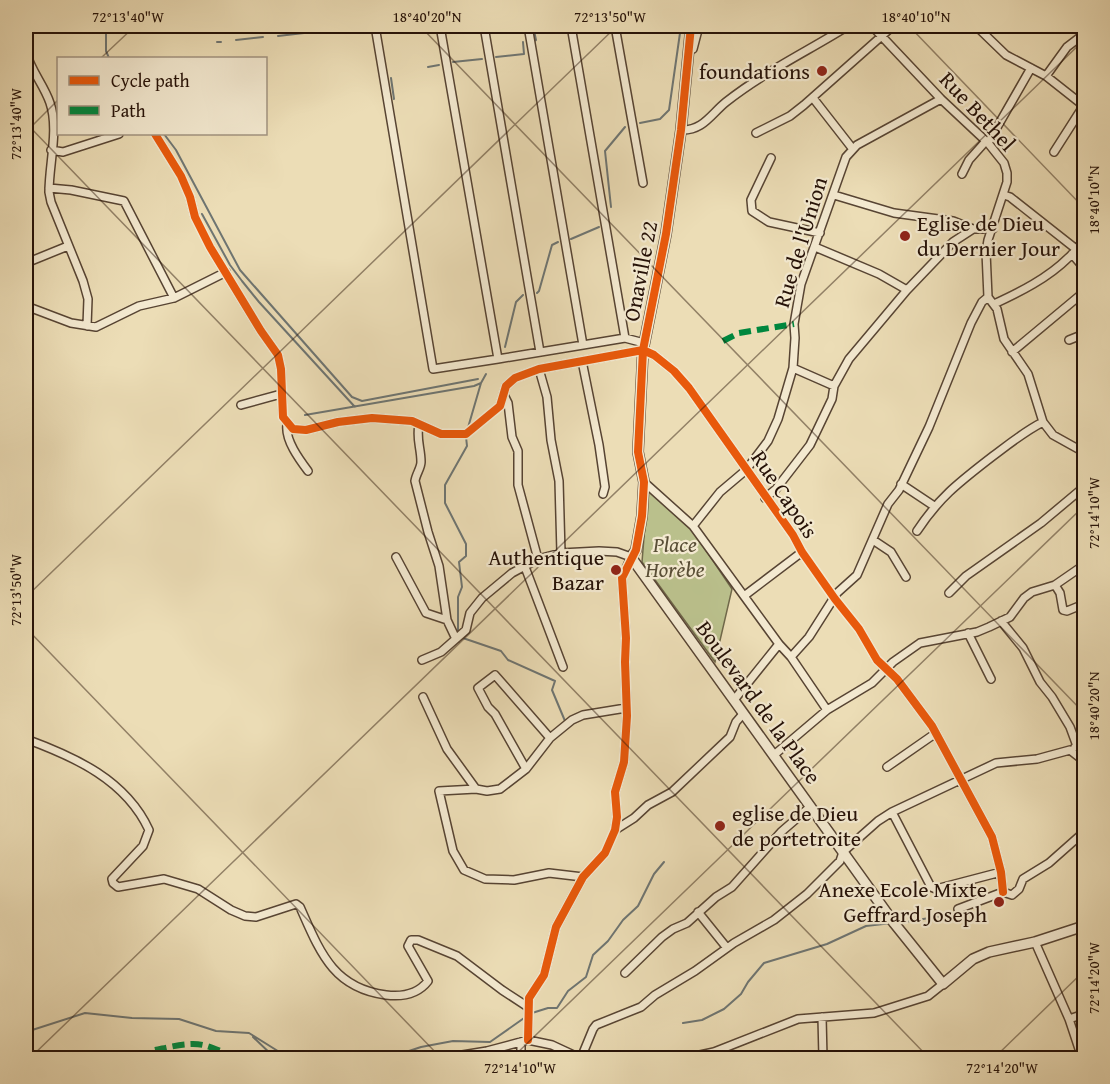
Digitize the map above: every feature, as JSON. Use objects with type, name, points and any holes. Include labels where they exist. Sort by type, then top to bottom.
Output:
[{"type":"street","points":[[375,26],[433,369],[625,338],[571,26]]},
{"type":"street","points":[[440,26],[498,359]]},
{"type":"street","points":[[484,26],[540,352]]},
{"type":"street","points":[[528,26],[583,345]]},
{"type":"street","points":[[615,26],[643,183]]},
{"type":"street","name":"Onaville 22","points":[[631,557],[636,550],[642,516],[644,482],[638,452],[643,346],[666,234],[681,130],[690,26]]},
{"type":"street","points":[[687,67],[691,63],[699,26]]},
{"type":"street","points":[[681,130],[691,131],[704,124],[729,100],[801,52],[848,26]]},
{"type":"street","name":"Rue Bethel","points":[[872,26],[941,99],[987,142],[1004,163],[1007,173],[1004,195],[986,252],[988,297]]},
{"type":"street","points":[[756,133],[790,116],[894,26]]},
{"type":"street","points":[[976,26],[986,30],[1006,55],[1046,76],[1084,106],[1054,152]]},
{"type":"street","points":[[1046,76],[1067,47],[1084,34]]},
{"type":"street","points":[[26,52],[28,63],[50,101],[55,123],[49,188],[51,202],[83,281],[88,299],[87,326]]},
{"type":"street","points":[[962,174],[969,160],[987,142],[1031,68]]},
{"type":"street","points":[[813,98],[852,148],[941,99]]},
{"type":"street","points":[[51,150],[63,152],[116,135]]},
{"type":"street","points":[[156,135],[181,176],[195,217],[210,247],[278,355],[281,369],[280,394],[283,417],[287,425],[286,431],[291,444],[308,471]]},
{"type":"street","name":"Rue de l'Union","points":[[693,526],[720,492],[746,470],[768,441],[778,419],[793,368],[796,306],[801,284],[846,157],[852,148]]},
{"type":"street","points":[[771,158],[751,200],[752,211],[769,222],[820,233]]},
{"type":"street","points":[[49,188],[124,201],[174,298]]},
{"type":"street","points":[[834,195],[894,213],[953,221],[973,229],[993,229]]},
{"type":"street","points":[[1004,195],[1010,197],[1074,252],[1084,268]]},
{"type":"street","points":[[765,498],[776,489],[810,445],[832,399],[834,386],[849,359],[907,290],[953,242],[973,229]]},
{"type":"street","points":[[994,304],[1032,284],[1057,267],[1084,241]]},
{"type":"street","points":[[26,263],[68,246]]},
{"type":"street","points":[[815,247],[879,274],[907,290]]},
{"type":"street","points":[[26,306],[71,323],[96,327],[139,306],[174,298],[226,272]]},
{"type":"street","points":[[1012,352],[1084,291]]},
{"type":"street","points":[[791,657],[804,644],[837,593],[856,575],[888,504],[901,484],[945,390],[971,323],[982,302],[988,297],[994,304],[1004,339],[1028,374],[1043,422],[1053,435],[1080,450],[1084,455]]},
{"type":"street","points":[[1070,340],[1084,334]]},
{"type":"street","name":"Rue Capois","points":[[625,338],[643,346],[674,371],[689,388],[793,535],[802,552],[835,599],[859,630],[876,660],[897,679],[936,733],[992,837],[1001,872],[1003,892]]},
{"type":"street","points":[[287,425],[297,430],[306,430],[372,418],[412,421],[441,434],[466,434],[500,406],[506,386],[515,378],[539,369],[643,346]]},
{"type":"street","points":[[582,361],[605,487],[603,494]]},
{"type":"street","points":[[793,368],[834,386]]},
{"type":"street","points":[[539,369],[548,397],[551,440],[559,481],[561,553]]},
{"type":"street","points":[[241,405],[280,394]]},
{"type":"street","points":[[504,396],[508,403],[512,437],[518,451],[518,485],[538,559]]},
{"type":"street","points":[[918,531],[934,506],[973,470],[1006,445],[1043,422]]},
{"type":"street","points":[[419,425],[417,434],[421,464],[416,473],[416,481],[439,566],[447,620],[456,639]]},
{"type":"street","points":[[644,482],[693,526],[779,644],[791,657],[827,710]]},
{"type":"street","points":[[901,484],[934,506]]},
{"type":"street","points":[[949,593],[966,576],[1041,523],[1084,487]]},
{"type":"street","points":[[873,540],[891,552],[906,577]]},
{"type":"street","points":[[422,660],[441,652],[466,630],[470,613],[482,598],[512,573],[538,559],[561,553],[617,552],[631,557],[622,578],[626,638],[627,716],[624,762],[615,792],[617,817],[615,830],[605,853],[583,877],[556,927],[544,975],[529,998],[520,1059]]},
{"type":"street","points":[[744,596],[802,552]]},
{"type":"street","points":[[396,557],[426,613],[447,620]]},
{"type":"street","name":"Boulevard de la Place","points":[[631,557],[894,923],[944,984]]},
{"type":"street","points":[[774,755],[827,710],[873,683],[886,669],[920,643],[977,632],[1001,621],[1010,616],[1024,598],[1032,592],[1055,585],[1084,565]]},
{"type":"street","points":[[525,567],[563,667]]},
{"type":"street","points":[[1055,585],[1060,593],[1063,610],[1084,604]]},
{"type":"street","points":[[1001,621],[1023,648],[1040,682],[1070,727],[1073,748],[1084,761]]},
{"type":"street","points":[[969,633],[991,679]]},
{"type":"street","points":[[734,700],[779,644]]},
{"type":"street","points":[[526,769],[478,688],[495,675],[550,738]]},
{"type":"street","points":[[423,697],[447,749],[476,789]]},
{"type":"street","points":[[583,877],[549,873],[514,880],[485,879],[464,870],[453,851],[439,791],[500,789],[526,769],[550,738],[572,720],[583,715],[626,708]]},
{"type":"street","points":[[615,830],[634,818],[648,805],[672,792],[730,737],[736,722],[743,714]]},
{"type":"street","points":[[887,767],[936,733]]},
{"type":"street","points":[[26,739],[79,760],[112,782],[141,813],[149,830],[143,846],[112,879],[113,883],[118,886],[164,879],[198,889],[245,916],[256,917],[296,904],[300,907],[319,948],[342,978],[362,991],[393,996],[411,994],[421,990],[428,981],[408,945],[411,940],[418,940],[457,956],[528,1007]]},
{"type":"street","points":[[444,1059],[524,1041],[552,1045],[581,1059],[596,1025],[641,1007],[655,995],[774,920],[807,894],[840,861],[843,852],[891,812],[996,763],[1037,759],[1073,748],[1084,739]]},
{"type":"street","points":[[625,973],[662,937],[687,923],[716,897],[732,887],[781,832],[810,807]]},
{"type":"street","points":[[891,812],[931,887],[936,889],[1001,872]]},
{"type":"street","points":[[958,909],[1003,892],[1012,895],[1019,889],[1023,879],[1049,863],[1084,833]]},
{"type":"street","points":[[698,912],[727,948]]},
{"type":"street","points":[[686,1059],[713,1055],[798,1019],[874,1013],[928,996],[974,959],[989,952],[1035,942],[1084,926]]},
{"type":"street","points":[[1035,942],[1069,1019],[1082,1059]]},
{"type":"street","points":[[1069,1019],[1084,1014]]},
{"type":"street","points":[[822,1017],[823,1059]]},
{"type":"green space","name":"Place Horèbe","points":[[648,487],[687,522],[732,589],[715,662],[642,562]]},
{"type":"waterway","points":[[106,26],[106,51],[109,57]]},
{"type":"waterway","points":[[322,32],[366,26]]},
{"type":"waterway","points":[[533,26],[536,40],[534,41]]},
{"type":"waterway","points":[[640,123],[660,119],[669,110],[681,26]]},
{"type":"waterway","points":[[278,36],[304,33]]},
{"type":"waterway","points":[[236,40],[263,37]]},
{"type":"waterway","points":[[496,57],[524,54],[523,42]]},
{"type":"waterway","points":[[453,62],[482,59]]},
{"type":"waterway","points":[[428,67],[439,65]]},
{"type":"waterway","points":[[391,78],[394,99]]},
{"type":"waterway","points":[[611,207],[605,151],[625,127]]},
{"type":"waterway","points":[[165,135],[176,150],[240,270],[352,397],[362,401],[478,379]]},
{"type":"waterway","points":[[202,214],[230,265],[242,281],[355,407]]},
{"type":"waterway","points":[[571,239],[599,227]]},
{"type":"waterway","points":[[537,293],[552,245],[558,242]]},
{"type":"waterway","points":[[505,347],[516,302],[523,295]]},
{"type":"waterway","points":[[467,431],[481,383],[486,374]]},
{"type":"waterway","points":[[305,415],[481,383]]},
{"type":"waterway","points":[[458,633],[458,597],[462,587],[459,562],[466,556],[466,544],[445,503],[445,485],[467,446],[466,437]]},
{"type":"waterway","points":[[460,637],[501,651],[508,660],[555,681],[552,690],[565,721]]},
{"type":"waterway","points":[[532,1013],[557,1008],[568,991],[586,977],[593,955],[638,906],[654,874],[664,862]]},
{"type":"waterway","points":[[898,923],[942,916]]},
{"type":"waterway","points":[[683,1023],[702,1020],[724,1009],[741,994],[764,963],[827,944],[866,926],[892,923]]},
{"type":"waterway","points":[[26,1032],[85,1013],[132,1018],[179,1019],[216,1031],[249,1033],[289,1058]]},
{"type":"waterway","points":[[388,1058],[421,1047],[453,1041],[490,1042],[527,1016]]},
{"type":"waterway","points":[[253,1037],[275,1058]]},
{"type":"marked path","points":[[723,341],[739,333],[794,324]]},
{"type":"marked path","points":[[155,1050],[197,1044],[243,1058]]},
{"type":"cycle path","points":[[528,1040],[529,998],[544,975],[556,927],[583,877],[605,853],[615,830],[617,817],[615,792],[624,762],[627,716],[626,638],[622,578],[636,550],[642,516],[644,482],[638,452],[643,350],[666,234],[681,130],[691,26]]},
{"type":"cycle path","points":[[156,135],[181,176],[195,217],[210,247],[278,355],[281,369],[283,417],[293,429],[306,430],[338,422],[372,418],[412,421],[441,434],[466,434],[500,406],[506,386],[515,378],[539,369],[643,350],[654,355],[674,371],[689,388],[793,535],[802,552],[859,629],[877,660],[897,679],[932,726],[992,837],[1001,872],[1003,892]]},
{"type":"place","name":"foundations","points":[[822,71]]},
{"type":"place","name":"Eglise de Dieu du Dernier Jour","points":[[905,236]]},
{"type":"place","name":"Authentique Bazar","points":[[616,570]]},
{"type":"place","name":"eglise de Dieu de portetroite","points":[[720,826]]},
{"type":"place","name":"Anexe Ecole Mixte Geffrard Joseph","points":[[999,902]]}]
